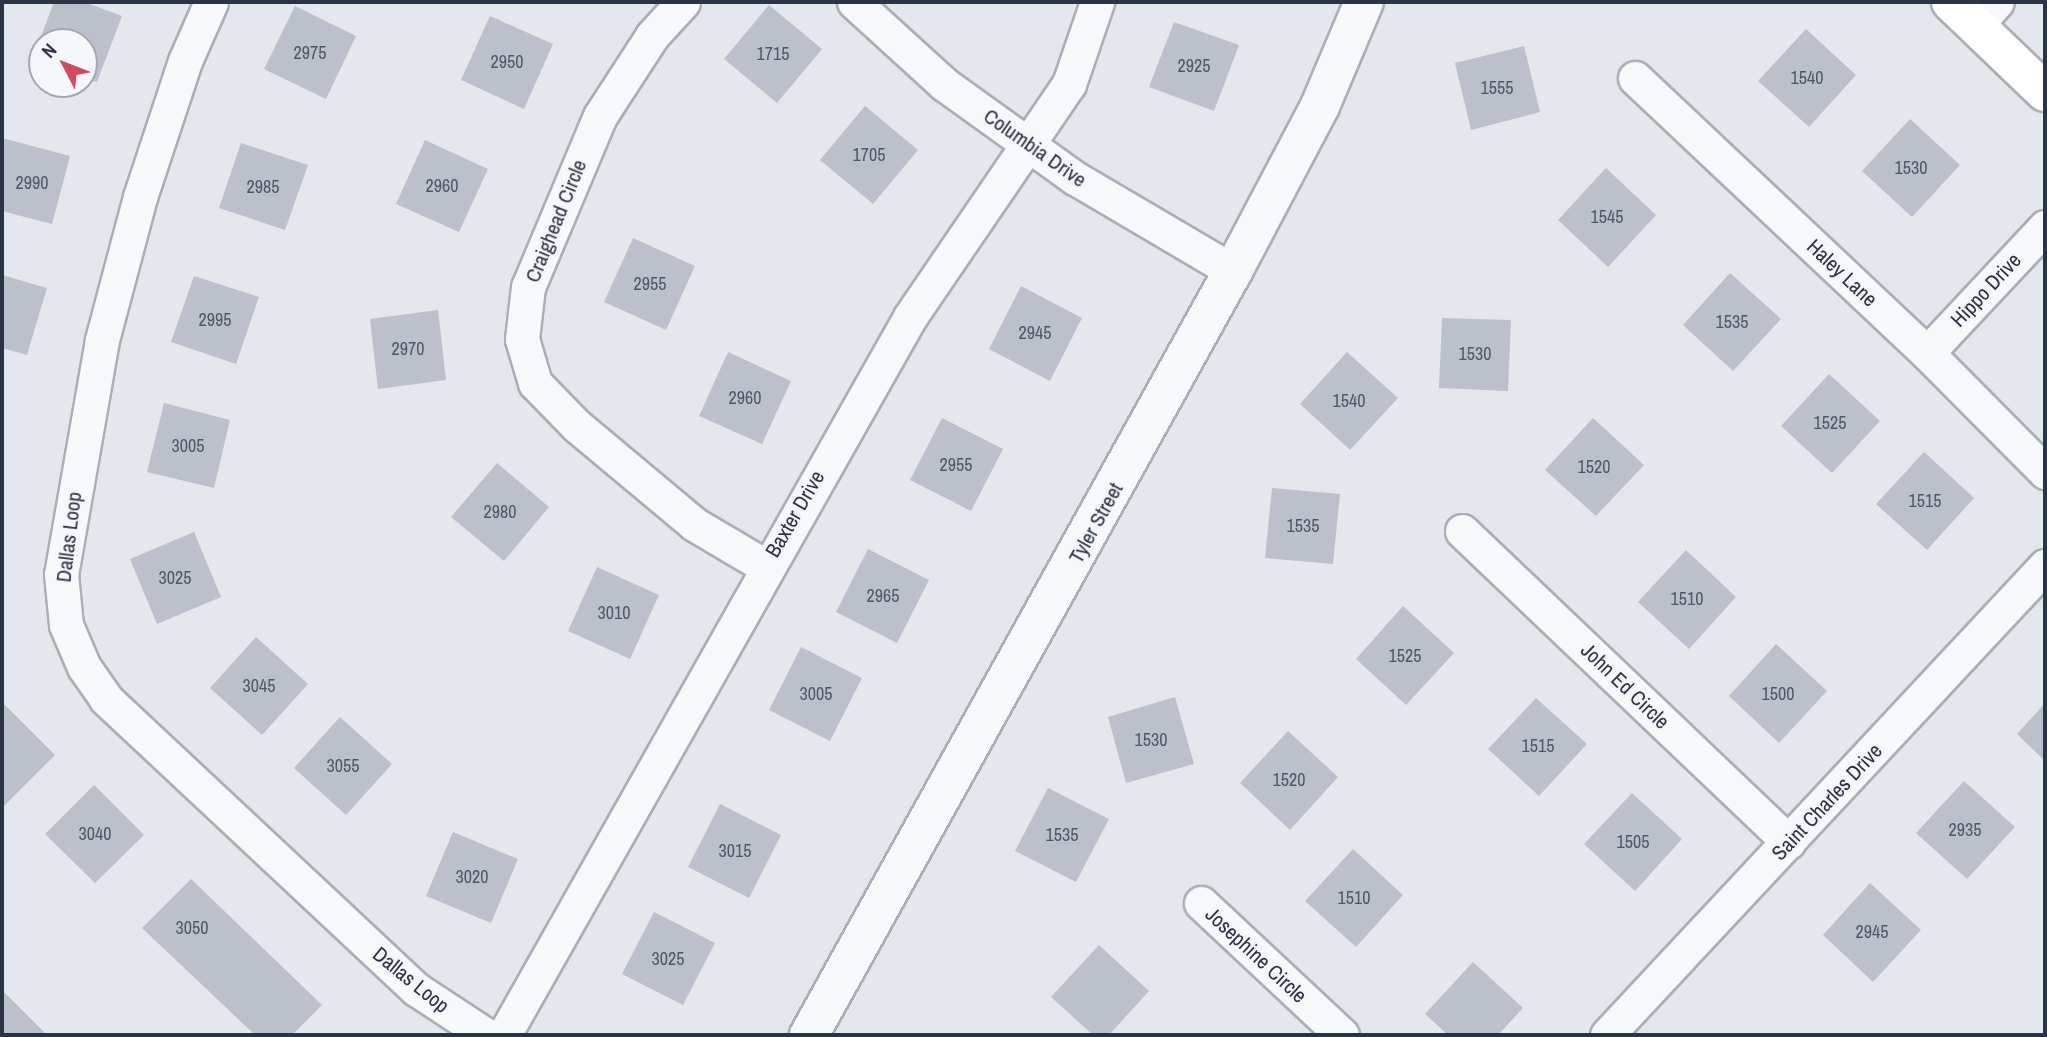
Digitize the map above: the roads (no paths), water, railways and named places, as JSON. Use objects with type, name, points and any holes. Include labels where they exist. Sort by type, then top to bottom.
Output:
[{"type":"main road","points":[[1975,9],[2045,92]]},
{"type":"street","name":"Dallas Loop","points":[[211,2],[185,61],[140,197],[102,340],[63,562],[66,625],[84,667],[106,699],[416,989],[486,1035]]},
{"type":"street","name":"Craighead Circle","points":[[683,2],[652,36],[600,116],[528,287],[522,338],[535,383],[577,426],[694,524],[765,566]]},
{"type":"street","name":"Columbia Drive","points":[[854,2],[943,84],[1075,178],[1233,271]]},
{"type":"street","name":"Baxter Drive","points":[[504,1035],[765,566],[910,317],[1069,85],[1097,2]]},
{"type":"street","name":"Tyler Street","points":[[809,1035],[1233,271],[1320,106],[1364,2]]},
{"type":"street","name":"Haley Lane","points":[[1635,78],[1927,353],[2045,472]]},
{"type":"street","name":"Hippo Drive","points":[[1927,353],[2045,228]]},
{"type":"street","name":"John Ed Circle","points":[[1462,531],[1789,842]]},
{"type":"street","name":"Saint Charles Drive","points":[[1607,1035],[2045,566]]},
{"type":"street","name":"Josephine Circle","points":[[1201,904],[1342,1035]]}]
